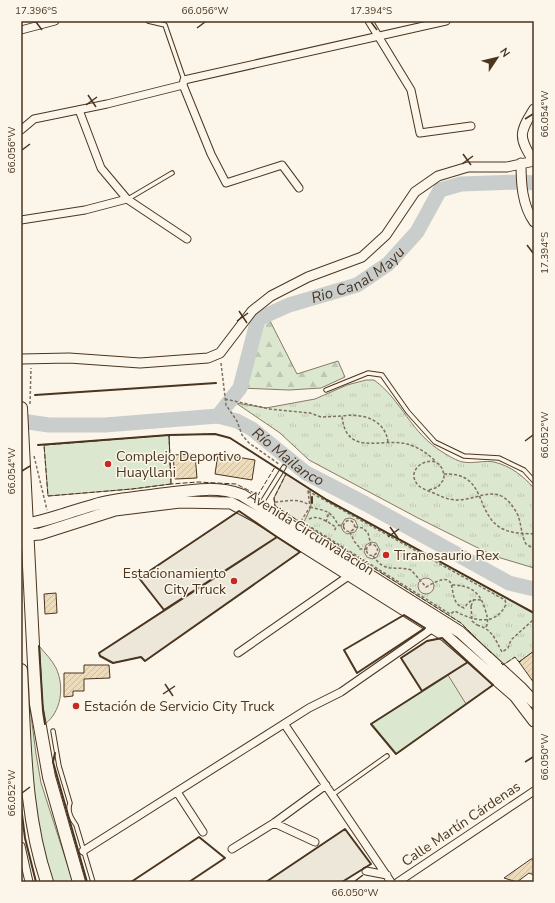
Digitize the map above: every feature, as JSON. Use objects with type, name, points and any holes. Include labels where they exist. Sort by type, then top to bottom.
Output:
[{"type":"highway","points":[[26,408],[27,530],[33,666],[40,735],[48,777],[79,882]]},
{"type":"highway","points":[[21,670],[27,788],[35,840],[47,882]]},
{"type":"main road","name":"Avenida Circunvalación","points":[[27,530],[95,504],[131,498],[210,490],[234,492],[258,511],[350,575],[437,624]]},
{"type":"main road","name":"Avenida Circunvalación","points":[[27,530],[40,534],[114,510],[180,502],[231,503],[258,511],[437,624],[446,636],[534,702]]},
{"type":"main road","name":"Avenida Circunvalación","points":[[500,676],[534,721]]},
{"type":"street","points":[[21,30],[55,21]]},
{"type":"street","points":[[369,21],[411,90],[420,133],[471,126]]},
{"type":"street","points":[[21,130],[34,119],[79,110],[378,35],[446,21]]},
{"type":"street","points":[[183,83],[211,154],[226,183],[282,165],[299,188]]},
{"type":"street","points":[[21,358],[69,358],[140,363],[196,360],[208,358],[220,353],[252,311],[271,296],[308,277],[362,258],[386,235],[416,192],[438,176],[468,167],[507,166],[534,161],[523,145],[523,127],[534,109]]},
{"type":"street","points":[[79,110],[101,168],[127,199],[187,239]]},
{"type":"street","points":[[521,163],[521,182],[527,212],[534,222]]},
{"type":"street","points":[[21,220],[85,210],[127,199]]},
{"type":"street","points":[[210,490],[210,502]]},
{"type":"street","points":[[238,653],[350,575]]},
{"type":"street","points":[[83,851],[134,817],[177,792],[309,708],[341,692],[437,624]]},
{"type":"street","points":[[284,725],[391,882]]},
{"type":"street","points":[[232,849],[274,823],[326,785]]},
{"type":"street","name":"Calle Martín Cárdenas","points":[[400,881],[534,790]]},
{"type":"street","points":[[177,792],[203,832]]},
{"type":"street","points":[[274,823],[315,842]]},
{"type":"street","points":[[21,846],[29,882]]},
{"type":"street","name":"Calle Martín Cárdenas","points":[[366,871],[387,875]]},
{"type":"street","name":"Calle Martín Cárdenas","points":[[400,881],[409,882]]},
{"type":"lane","points":[[148,21],[164,25],[183,83]]},
{"type":"lane","points":[[127,199],[172,173]]},
{"type":"lane","points":[[326,390],[368,373],[382,375],[408,412],[436,442],[464,456],[499,458],[524,470],[534,481]]},
{"type":"lane","points":[[258,511],[284,467]]},
{"type":"lane","points":[[53,731],[59,766],[70,803],[68,808],[71,819],[76,825],[93,882]]},
{"type":"lane","points":[[332,795],[387,756]]},
{"type":"path","points":[[220,353],[226,405],[237,421],[242,435],[249,443],[284,467]]},
{"type":"path","points":[[26,408],[32,358]]},
{"type":"path","points":[[225,399],[270,409],[310,413],[322,418],[360,415],[377,422],[384,429],[388,442]]},
{"type":"path","points":[[342,416],[345,428],[355,440],[373,444],[388,442],[403,443],[413,446],[430,456],[439,465],[444,474],[442,484],[434,490],[424,490],[416,483],[414,474],[416,470],[426,461],[431,461],[439,465]]},
{"type":"path","points":[[33,450],[41,490],[50,520]]},
{"type":"path","points":[[444,474],[460,476],[470,481],[495,523],[503,529],[534,534]]},
{"type":"path","points":[[429,490],[450,499],[459,500],[491,493],[506,499],[516,512],[526,544],[534,549]]},
{"type":"path","points":[[301,521],[310,506],[308,491],[505,600],[506,604],[504,610],[496,617],[488,620],[473,619],[454,611],[450,614],[382,572]]},
{"type":"path","points":[[275,502],[298,500],[304,501],[310,506],[329,512],[333,515],[338,524],[344,526],[345,529],[350,531],[359,549],[366,549],[371,545]]},
{"type":"path","points":[[326,522],[329,512]]},
{"type":"path","points":[[309,518],[315,517],[336,527],[334,532]]},
{"type":"path","points":[[344,526],[346,521],[350,521],[353,522],[354,527]]},
{"type":"path","points":[[350,531],[354,527]]},
{"type":"path","points":[[354,527],[363,528],[368,533],[371,545],[377,549],[376,554],[373,556]]},
{"type":"path","points":[[366,549],[368,554],[373,556],[382,566],[388,569],[411,570],[426,587],[443,579],[449,580],[452,585],[454,598],[460,606],[464,608],[469,600],[482,600]]},
{"type":"path","points":[[452,585],[460,585],[472,589],[482,600],[488,620],[486,627]]},
{"type":"path","points":[[474,599],[471,606],[472,621],[477,625],[486,627],[502,652],[508,648],[511,640],[534,619]]},
{"type":"green space","points":[[267,315],[297,374],[338,361],[345,377],[321,388],[289,390],[240,388],[258,319]]},
{"type":"green space","points":[[366,380],[374,380],[384,388],[423,436],[432,445],[444,453],[463,462],[494,462],[506,466],[526,479],[534,488],[534,568],[494,556],[418,518],[309,460],[280,433],[236,403],[266,408],[315,399],[347,385]]},
{"type":"green space","name":"Complejo Deportivo Huayllani","points":[[169,435],[171,484],[48,496],[44,445]]},
{"type":"green space","points":[[286,474],[327,500],[534,613],[534,651],[519,662],[515,657],[503,665],[461,623],[275,506],[274,498]]},
{"type":"green space","points":[[39,646],[56,668],[59,675],[61,691],[55,713],[45,724],[42,711]]},
{"type":"green space","points":[[468,662],[493,685],[396,754],[371,724]]},
{"type":"green space","points":[[26,700],[29,700],[41,783],[73,882],[53,882],[45,856],[34,804]]},
{"type":"shaded area","points":[[286,474],[310,489],[311,507],[303,524],[275,506],[274,498]]},
{"type":"shaded area","points":[[239,511],[300,552],[145,661],[140,657],[113,663],[100,656],[99,653],[164,610],[139,578]]},
{"type":"shaded area","points":[[350,518],[355,520],[358,527],[355,532],[347,534],[343,531],[341,526],[345,519]]},
{"type":"shaded area","points":[[371,542],[376,543],[380,550],[377,557],[372,559],[367,557],[364,552],[366,545]]},
{"type":"shaded area","points":[[426,578],[433,583],[434,586],[429,593],[426,594],[419,589],[418,586],[423,579]]},
{"type":"shaded area","points":[[442,638],[493,685],[466,704],[448,675],[422,691],[401,658],[427,641]]},
{"type":"shaded area","points":[[345,829],[371,864],[342,882],[266,882]]},
{"type":"building","points":[[195,454],[197,478],[175,479],[173,455]]},
{"type":"building","points":[[218,454],[255,460],[252,480],[215,474]]},
{"type":"building","points":[[56,593],[57,613],[45,614],[44,594]]},
{"type":"building","points":[[534,651],[534,683],[519,662]]},
{"type":"building","points":[[84,665],[109,665],[110,678],[84,679],[84,691],[73,691],[73,696],[64,697],[64,673],[84,673]]},
{"type":"building","points":[[531,859],[534,859],[534,875],[529,873],[517,882],[504,878]]},
{"type":"waterway","name":"Rio Canal Mayu","points":[[218,416],[240,388],[258,319],[289,305],[357,285],[388,264],[417,232],[440,190],[461,184],[534,183]]},
{"type":"waterway","name":"Río Mailanco","points":[[21,421],[49,425],[105,425],[218,416],[237,421],[252,429],[306,473],[366,504],[509,583],[534,589]]},
{"type":"fence","points":[[215,434],[230,438],[275,467],[258,495],[236,484],[198,482],[171,484],[169,435],[215,434]]},
{"type":"fence","points":[[169,435],[171,484],[48,496],[44,445],[169,435]]},
{"type":"fence","points":[[491,653],[461,623],[275,506],[274,498],[286,474],[327,500],[534,613]]},
{"type":"fence","points":[[501,663],[503,665],[515,657],[519,662],[521,661]]},
{"type":"wall","points":[[35,395],[216,383]]},
{"type":"wall","points":[[38,445],[169,435],[215,434],[230,438],[327,500],[534,613]]},
{"type":"wall","points":[[312,497],[312,503]]},
{"type":"wall","points":[[239,511],[277,537],[164,610],[139,578],[239,511]]},
{"type":"wall","points":[[277,537],[300,552],[145,661],[141,657],[113,663],[100,656],[99,653],[277,537]]},
{"type":"wall","points":[[404,615],[425,628],[357,673],[344,650],[404,615]]},
{"type":"wall","points":[[442,638],[468,662],[422,691],[401,658],[427,641],[442,638]]},
{"type":"wall","points":[[39,646],[45,724]]},
{"type":"wall","points":[[468,662],[493,685],[396,754],[371,724],[468,662]]},
{"type":"wall","points":[[55,753],[53,762],[87,882]]},
{"type":"wall","points":[[21,807],[25,838],[36,882]]},
{"type":"wall","points":[[266,882],[345,829],[371,864],[342,882]]},
{"type":"wall","points":[[131,882],[199,837],[225,858],[189,882]]},
{"type":"place","name":"Complejo Deportivo Huayllani","points":[[108,464]]},
{"type":"place","name":"Tiranosaurio Rex","points":[[386,555]]},
{"type":"place","name":"Estacionamiento City Truck","points":[[234,581]]},
{"type":"place","name":"Estación de Servicio City Truck","points":[[76,706]]}]
